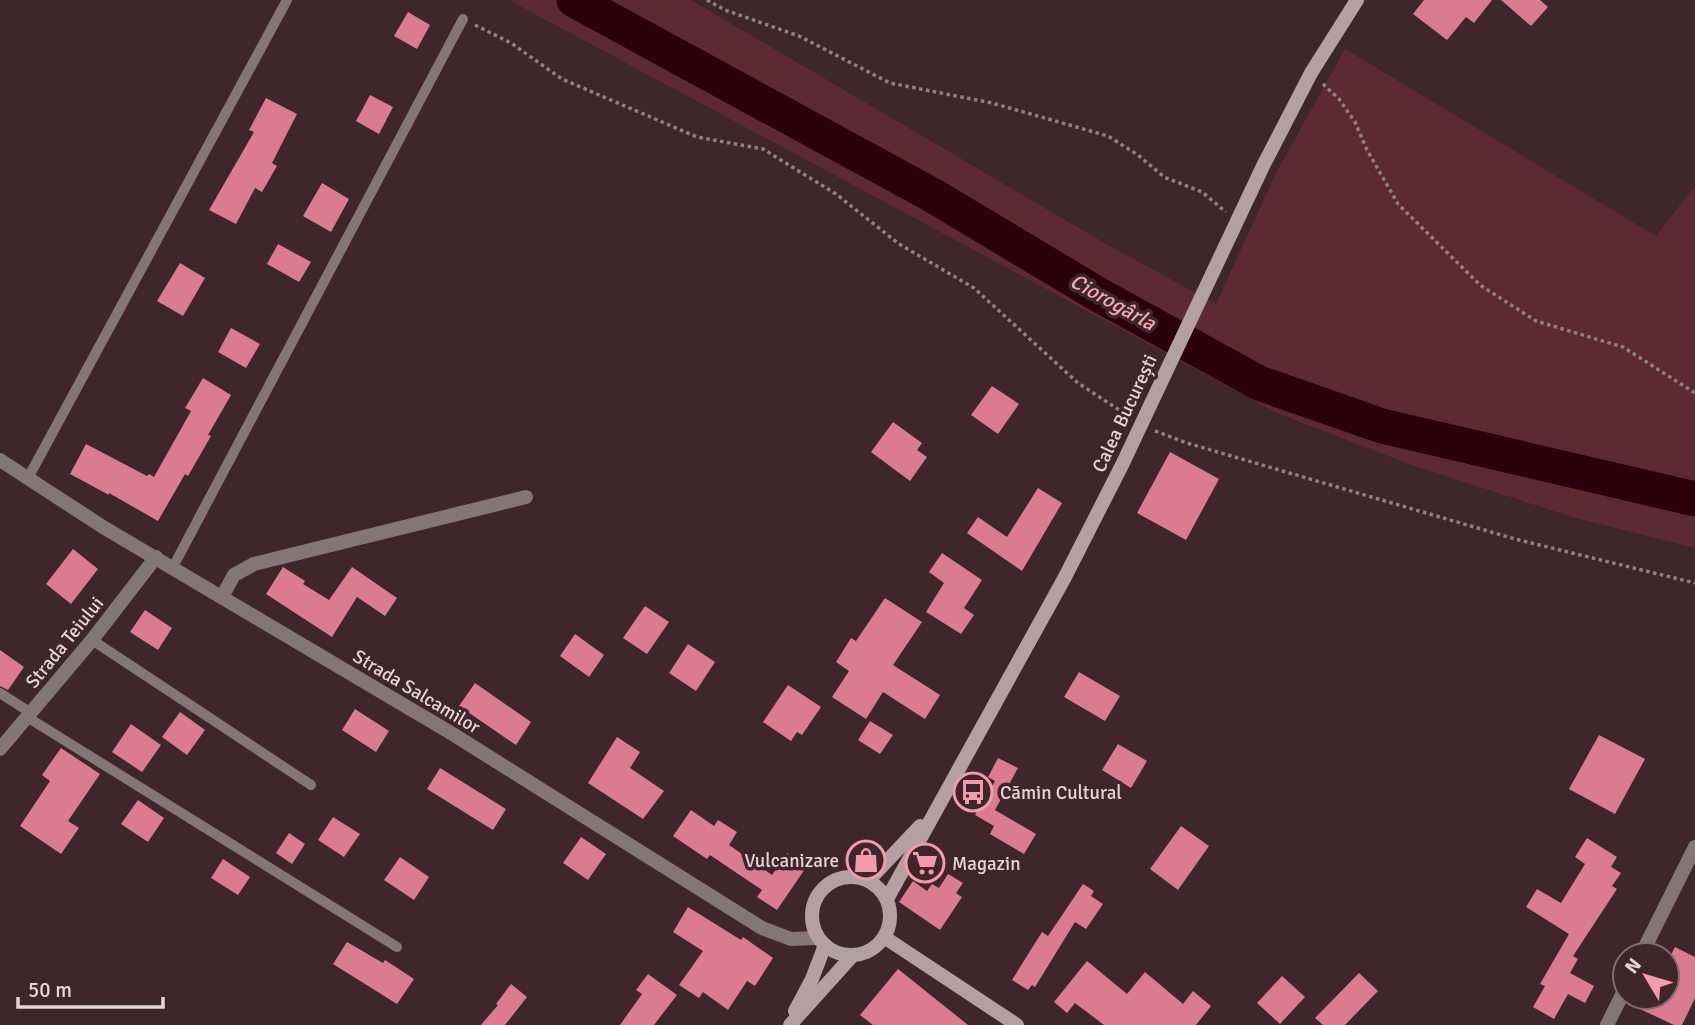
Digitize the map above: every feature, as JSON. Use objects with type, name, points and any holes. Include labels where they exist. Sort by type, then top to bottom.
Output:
[{"type":"main road","name":"Calea București","points":[[887,900],[1065,577],[1149,409],[1235,220],[1311,74],[1357,0]]},
{"type":"main road","name":"Calea București","points":[[869,880],[939,803]]},
{"type":"main road","points":[[856,876],[869,880],[883,892],[887,900],[891,919],[884,937],[871,950],[853,955],[834,951],[822,942],[811,916],[814,903],[820,891],[830,882],[842,877],[856,876]]},
{"type":"main road","points":[[884,937],[1017,1025]]},
{"type":"main road","points":[[789,1025],[812,979],[822,942]]},
{"type":"main road","points":[[789,1025],[853,955]]},
{"type":"street","name":"Strada Salcamilor","points":[[0,460],[222,597],[451,733],[762,928],[790,939],[822,942]]},
{"type":"street","points":[[222,597],[234,575],[254,564],[526,497]]},
{"type":"street","name":"Strada Teiului","points":[[0,749],[92,640],[156,557]]},
{"type":"street","points":[[1648,941],[1695,847]]},
{"type":"lane","points":[[29,478],[287,0]]},
{"type":"lane","points":[[173,567],[463,19]]},
{"type":"lane","points":[[92,640],[311,785]]},
{"type":"lane","points":[[0,693],[29,715],[397,947]]},
{"type":"path","points":[[707,0],[725,10],[799,36],[890,83],[992,103],[1108,136],[1138,155],[1164,177],[1202,192],[1235,220]]},
{"type":"path","points":[[463,19],[511,43],[562,79],[684,132],[697,137],[763,149],[836,194],[899,244],[974,289],[1078,383],[1141,425],[1187,443],[1502,535],[1695,583]]},
{"type":"path","points":[[1311,74],[1339,99],[1355,122],[1398,204],[1479,285],[1536,321],[1623,347],[1695,393]]},
{"type":"shaded area","points":[[509,0],[691,0],[1106,244],[1216,304],[1277,171],[1345,49],[1656,236],[1695,186],[1695,548],[1572,517],[1409,464],[1277,413]]},
{"type":"building","points":[[1424,0],[1492,0],[1474,23],[1466,17],[1447,40],[1413,14]]},
{"type":"building","points":[[1501,0],[1540,0],[1548,7],[1531,26]]},
{"type":"building","points":[[408,12],[430,25],[417,49],[394,36]]},
{"type":"building","points":[[370,95],[393,107],[379,134],[356,121]]},
{"type":"building","points":[[266,98],[297,114],[272,163],[277,166],[262,192],[255,188],[236,224],[209,210],[254,132],[249,130]]},
{"type":"building","points":[[322,183],[349,199],[331,232],[303,216]]},
{"type":"building","points":[[278,244],[311,262],[299,282],[267,264]]},
{"type":"building","points":[[180,263],[205,278],[183,316],[157,301]]},
{"type":"building","points":[[231,328],[260,344],[246,368],[218,352]]},
{"type":"building","points":[[203,378],[231,395],[188,476],[185,474],[158,521],[70,474],[86,444],[147,476],[149,474],[154,477],[191,411],[185,408]]},
{"type":"building","points":[[992,386],[1019,404],[998,434],[971,415]]},
{"type":"building","points":[[893,422],[922,443],[917,450],[927,457],[910,481],[871,452]]},
{"type":"building","points":[[1170,452],[1219,479],[1186,540],[1137,513]]},
{"type":"building","points":[[1038,488],[1062,503],[1022,571],[967,533],[978,517],[1007,537]]},
{"type":"building","points":[[73,549],[98,569],[71,604],[46,584]]},
{"type":"building","points":[[942,553],[982,580],[964,608],[974,615],[961,634],[926,612],[944,583],[929,572]]},
{"type":"building","points":[[283,567],[305,581],[303,584],[329,600],[352,567],[397,598],[385,616],[357,597],[332,637],[266,594]]},
{"type":"building","points":[[885,598],[922,622],[893,665],[940,695],[925,719],[883,692],[866,719],[832,697],[849,671],[836,662],[851,638],[856,641]]},
{"type":"building","points":[[645,606],[669,622],[647,654],[623,638]]},
{"type":"building","points":[[145,610],[172,628],[158,650],[130,632]]},
{"type":"building","points":[[575,634],[604,655],[589,677],[560,656]]},
{"type":"building","points":[[688,644],[715,662],[696,691],[669,673]]},
{"type":"building","points":[[0,650],[24,667],[8,690],[0,686]]},
{"type":"building","points":[[1079,672],[1120,696],[1105,721],[1064,697]]},
{"type":"building","points":[[475,683],[531,722],[516,745],[459,706]]},
{"type":"building","points":[[788,685],[821,707],[802,735],[797,732],[791,741],[763,722]]},
{"type":"building","points":[[355,709],[389,731],[376,752],[342,730]]},
{"type":"building","points":[[180,712],[205,730],[187,755],[162,737]]},
{"type":"building","points":[[870,721],[893,735],[880,754],[858,740]]},
{"type":"building","points":[[131,724],[161,745],[142,772],[112,752]]},
{"type":"building","points":[[1599,735],[1645,759],[1615,814],[1569,789]]},
{"type":"building","points":[[617,737],[640,752],[630,768],[664,791],[643,819],[588,783]]},
{"type":"building","points":[[1118,744],[1147,761],[1131,788],[1102,770]]},
{"type":"building","points":[[61,748],[100,774],[68,821],[79,828],[61,854],[20,826],[50,781],[42,775]]},
{"type":"building","points":[[998,758],[1018,768],[995,810],[1036,834],[1024,854],[990,834],[994,826],[975,815],[995,781],[988,777]]},
{"type":"building","points":[[440,768],[506,809],[493,830],[427,789]]},
{"type":"building","points":[[138,800],[164,818],[148,842],[121,824]]},
{"type":"building","points":[[691,810],[714,826],[718,820],[737,832],[729,845],[772,875],[787,853],[807,866],[777,910],[757,897],[762,890],[710,855],[707,859],[673,836]]},
{"type":"building","points":[[333,817],[360,834],[344,857],[318,840]]},
{"type":"building","points":[[1181,826],[1209,846],[1178,890],[1150,869]]},
{"type":"building","points":[[289,833],[305,844],[292,864],[276,853]]},
{"type":"building","points":[[581,837],[606,854],[588,880],[563,863]]},
{"type":"building","points":[[1587,838],[1617,857],[1611,867],[1621,873],[1612,886],[1617,889],[1573,956],[1578,959],[1570,973],[1594,986],[1585,1003],[1568,994],[1554,1019],[1533,1007],[1545,986],[1540,984],[1569,934],[1526,907],[1537,889],[1561,903],[1585,864],[1575,857]]},
{"type":"building","points":[[400,857],[429,877],[414,900],[384,880]]},
{"type":"building","points":[[223,859],[250,877],[238,895],[211,878]]},
{"type":"building","points":[[948,874],[963,883],[956,893],[962,897],[940,930],[899,902],[913,881],[927,891],[932,884],[939,888]]},
{"type":"building","points":[[1083,884],[1094,891],[1091,896],[1103,904],[1086,929],[1075,922],[1035,987],[1032,985],[1028,990],[1012,980],[1042,932],[1048,936]]},
{"type":"building","points":[[688,907],[741,940],[743,937],[773,958],[755,986],[747,981],[728,1010],[703,992],[699,998],[679,985],[703,951],[673,932]]},
{"type":"building","points":[[347,942],[383,963],[385,960],[414,979],[397,1004],[333,964]]},
{"type":"building","points":[[1681,950],[1695,957],[1695,998],[1682,1025],[1674,1025],[1644,1011],[1681,1011]]},
{"type":"building","points":[[1087,961],[1127,994],[1145,972],[1183,1004],[1193,991],[1211,1006],[1196,1025],[1104,1025],[1075,1003],[1067,1013],[1054,1002]]},
{"type":"building","points":[[898,969],[968,1025],[873,1025],[860,1015]]},
{"type":"building","points":[[1359,973],[1378,991],[1345,1025],[1323,1025],[1315,1018]]},
{"type":"building","points":[[648,974],[677,995],[654,1025],[620,1025],[642,994],[636,990]]},
{"type":"building","points":[[1282,976],[1305,997],[1280,1024],[1257,1003]]},
{"type":"building","points":[[511,984],[527,997],[505,1025],[481,1025],[498,1005],[496,1004]]},
{"type":"waterway","name":"Ciorogârla","points":[[574,0],[932,195],[1099,295],[1259,383],[1382,426],[1695,499]]},
{"type":"place","name":"Cămin Cultural","points":[[973,792]]},
{"type":"place","name":"Vulcanizare","points":[[866,860]]},
{"type":"place","name":"Magazin","points":[[925,863]]}]
